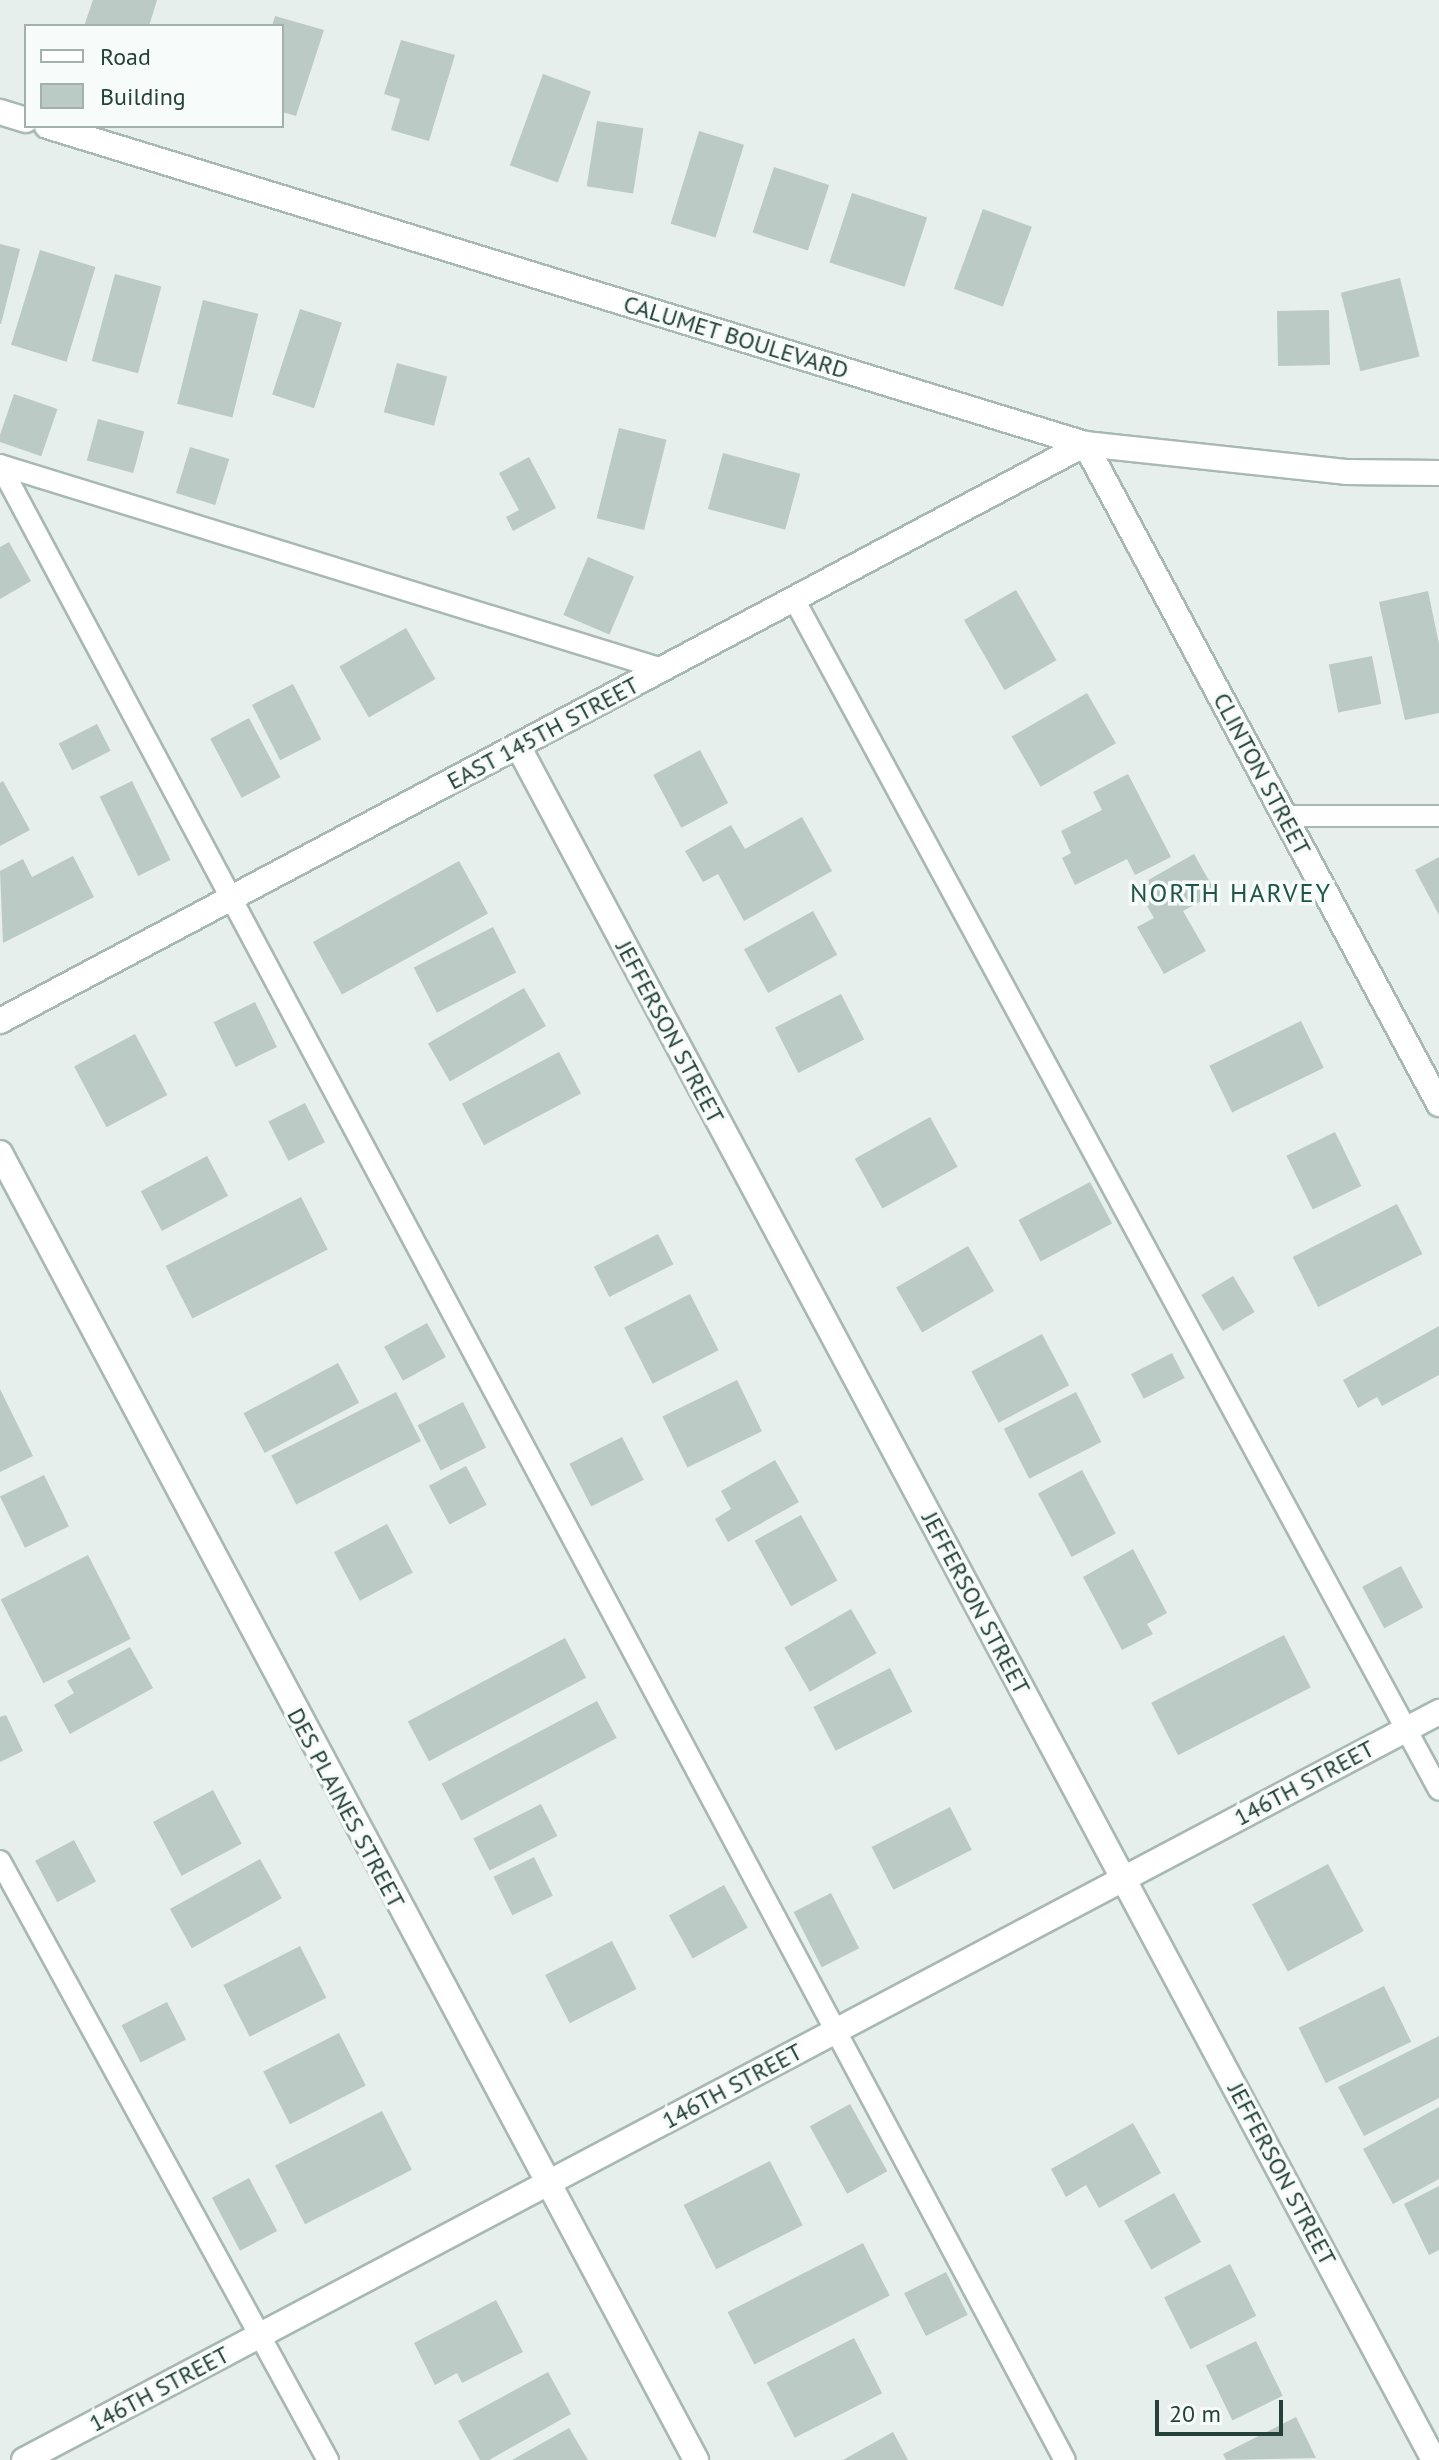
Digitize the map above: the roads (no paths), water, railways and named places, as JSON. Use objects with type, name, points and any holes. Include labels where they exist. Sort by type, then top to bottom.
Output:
[{"type":"street","points":[[0,112],[24,119]]},
{"type":"street","name":"CALUMET BOULEVARD","points":[[54,128],[1085,444],[1346,472],[1439,473]]},
{"type":"street","name":"EAST 145TH STREET","points":[[0,1021],[1085,444]]},
{"type":"street","name":"CLINTON STREET","points":[[1085,444],[1439,1104]]},
{"type":"street","name":"JEFFERSON STREET","points":[[518,746],[1434,2460]]},
{"type":"street","name":"DES PLAINES STREET","points":[[0,1153],[546,2185],[696,2460]]},
{"type":"street","name":"146TH STREET","points":[[24,2460],[1439,1712]]},
{"type":"lane","points":[[0,465],[662,669]]},
{"type":"lane","points":[[0,465],[1065,2460]]},
{"type":"lane","points":[[794,599],[1439,1790]]},
{"type":"lane","points":[[1285,816],[1439,816]]},
{"type":"lane","points":[[0,1861],[328,2460]]},
{"type":"district","name":"NORTH HARVEY","points":[[1231,893]]}]
